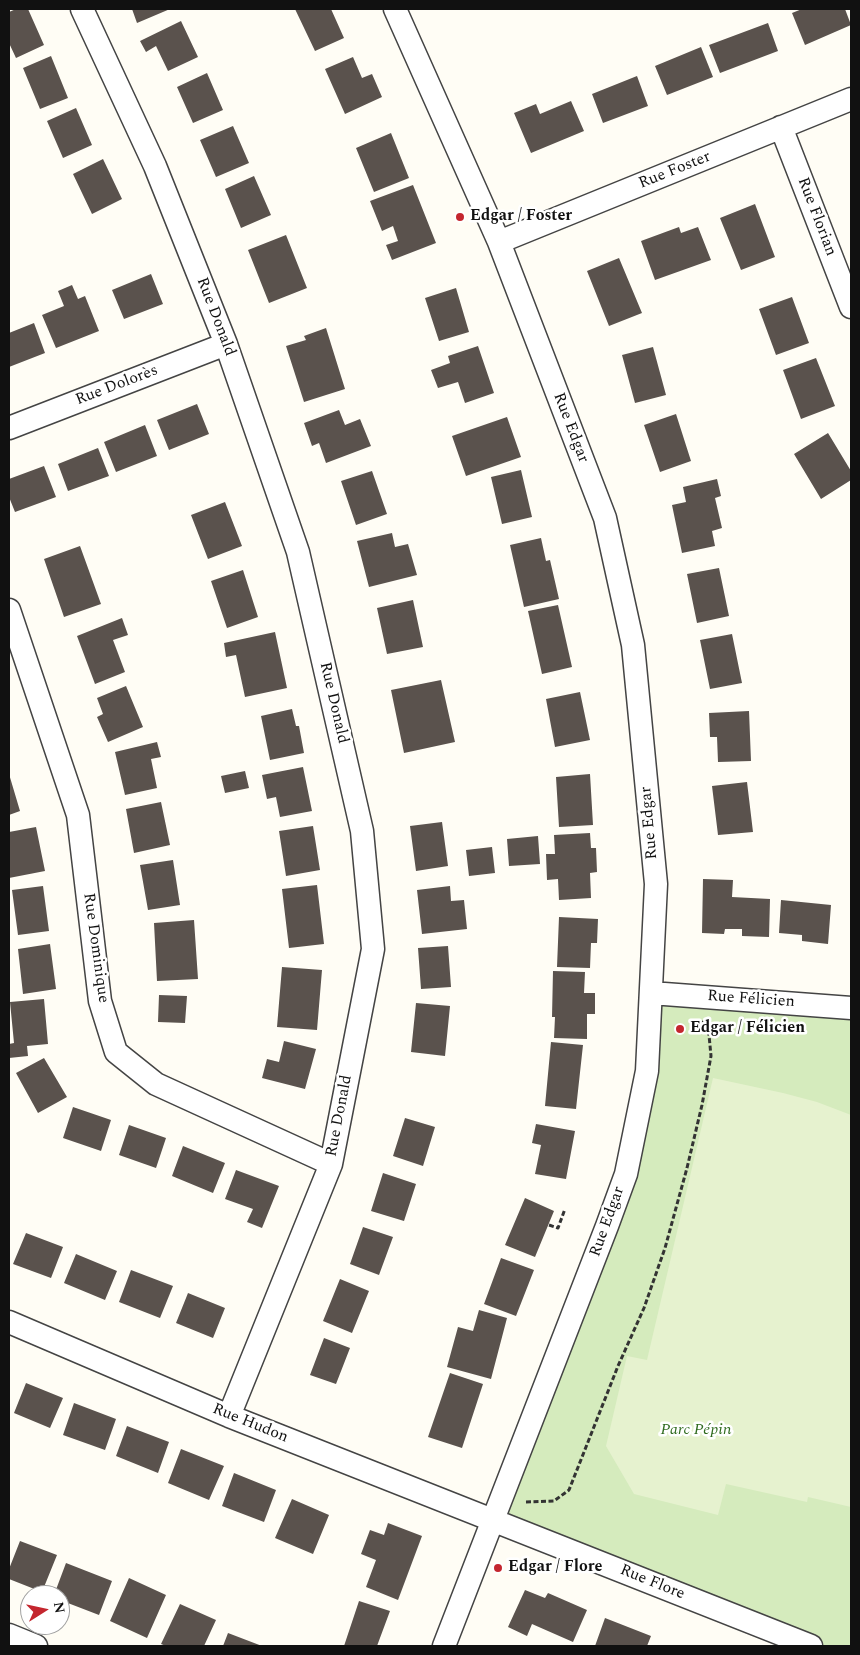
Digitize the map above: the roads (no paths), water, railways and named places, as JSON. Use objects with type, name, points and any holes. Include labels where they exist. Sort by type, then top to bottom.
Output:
[{"type":"street","name":"Rue Donald","points":[[82,9],[155,166],[226,344],[298,552],[362,831],[373,949],[331,1164],[229,1416]]},
{"type":"street","name":"Rue Edgar","points":[[395,9],[499,242],[605,518],[633,645],[656,884],[647,1071],[626,1174],[444,1646]]},
{"type":"street","name":"Rue Foster","points":[[499,242],[851,99]]},
{"type":"street","name":"Rue Florian","points":[[781,128],[851,307]]},
{"type":"street","name":"Rue Dolorès","points":[[9,428],[226,344]]},
{"type":"street","name":"Rue Dominique","points":[[9,610],[78,815],[100,1001],[116,1052],[156,1084],[331,1164]]},
{"type":"street","name":"Rue Félicien","points":[[650,993],[851,1008]]},
{"type":"street","name":"Rue Hudon","points":[[9,1322],[229,1416],[496,1511]]},
{"type":"street","name":"Rue Flore","points":[[496,1511],[811,1646]]},
{"type":"street","points":[[9,1635],[36,1646]]},
{"type":"place","name":"Edgar / Foster","points":[[460,217]]},
{"type":"place","name":"Edgar / Félicien","points":[[680,1029]]},
{"type":"place","name":"Edgar / Flore","points":[[498,1568]]},
{"type":"park label","name":"Parc Pépin","points":[[696,1431]]}]
